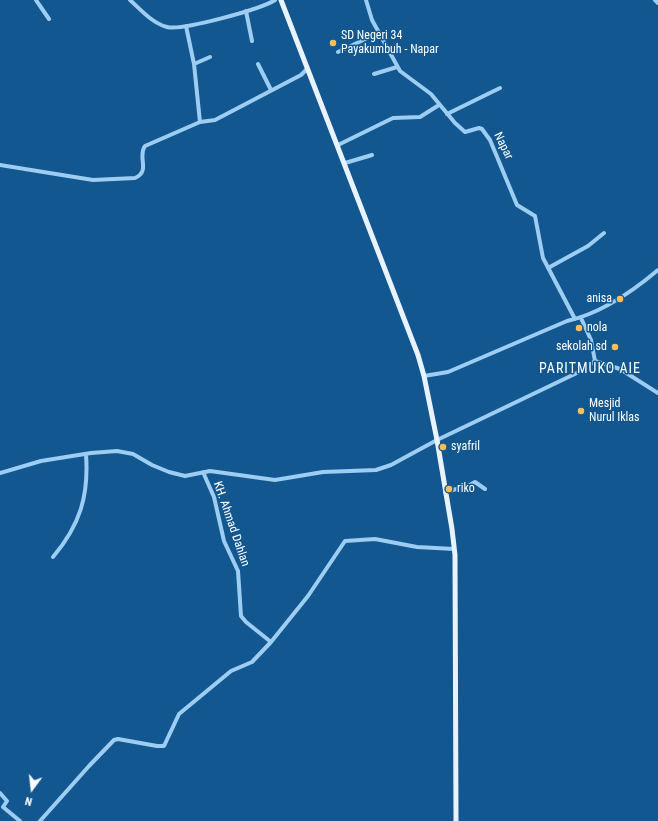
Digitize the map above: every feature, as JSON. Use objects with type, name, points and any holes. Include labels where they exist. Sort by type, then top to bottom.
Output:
[{"type":"main road","points":[[281,0],[407,325],[424,376],[437,440],[454,549],[456,821]]},
{"type":"street","points":[[36,0],[49,19]]},
{"type":"street","points":[[130,0],[159,24],[173,28],[246,11],[275,0]]},
{"type":"street","name":"Napar","points":[[366,0],[378,33],[397,67],[405,76],[431,94],[448,116],[447,114],[465,132],[479,128],[485,133],[502,165],[517,205],[531,213],[537,220],[539,244],[548,268],[574,319]]},
{"type":"street","points":[[655,0],[658,3]]},
{"type":"street","points":[[246,11],[252,42]]},
{"type":"street","points":[[186,26],[194,64],[200,122]]},
{"type":"street","points":[[338,52],[378,33]]},
{"type":"street","points":[[194,64],[210,57]]},
{"type":"street","points":[[258,64],[271,90]]},
{"type":"street","points":[[374,74],[397,67]]},
{"type":"street","points":[[0,165],[96,180],[135,178],[141,175],[143,171],[142,151],[145,146],[200,122],[215,120],[307,70]]},
{"type":"street","points":[[447,114],[500,88]]},
{"type":"street","points":[[338,144],[393,118],[420,117],[439,105]]},
{"type":"street","points":[[345,163],[372,155]]},
{"type":"street","points":[[548,268],[588,246],[604,233]]},
{"type":"street","points":[[424,376],[448,372],[504,349],[524,338],[574,319],[581,318],[618,298],[658,270]]},
{"type":"street","points":[[581,318],[590,340],[595,360]]},
{"type":"street","points":[[595,360],[616,367],[656,392],[658,387]]},
{"type":"street","points":[[0,473],[42,461],[86,454],[122,451],[133,454],[152,465],[169,472],[185,476],[203,472],[219,472],[274,480],[322,472],[376,470],[391,465],[437,440],[581,371],[595,360]]},
{"type":"street","points":[[53,558],[67,540],[83,507],[87,478],[86,454]]},
{"type":"street","name":"KH. Ahmad Dahlan","points":[[203,472],[214,497],[224,542],[238,571],[242,616],[271,642]]},
{"type":"street","points":[[446,492],[468,486],[475,482],[485,489]]},
{"type":"street","points":[[40,821],[49,809],[114,740],[118,739],[162,746],[179,714],[232,670],[252,662],[271,642],[308,596],[339,548],[346,540],[375,539],[417,547],[454,549]]},
{"type":"street","points":[[0,793],[7,801],[3,807],[20,821]]},
{"type":"place","name":"SD Negeri 34 Payakumbuh - Napar","points":[[333,43]]},
{"type":"place","name":"anisa","points":[[620,299]]},
{"type":"place","name":"nola","points":[[579,328]]},
{"type":"place","name":"sekolah sd","points":[[615,347]]},
{"type":"place","name":"Mesjid Nurul Iklas","points":[[581,411]]},
{"type":"place","name":"syafril","points":[[443,447]]},
{"type":"place","name":"riko","points":[[449,489]]},
{"type":"district","name":"PARITMUKO AIE","points":[[590,369]]}]
